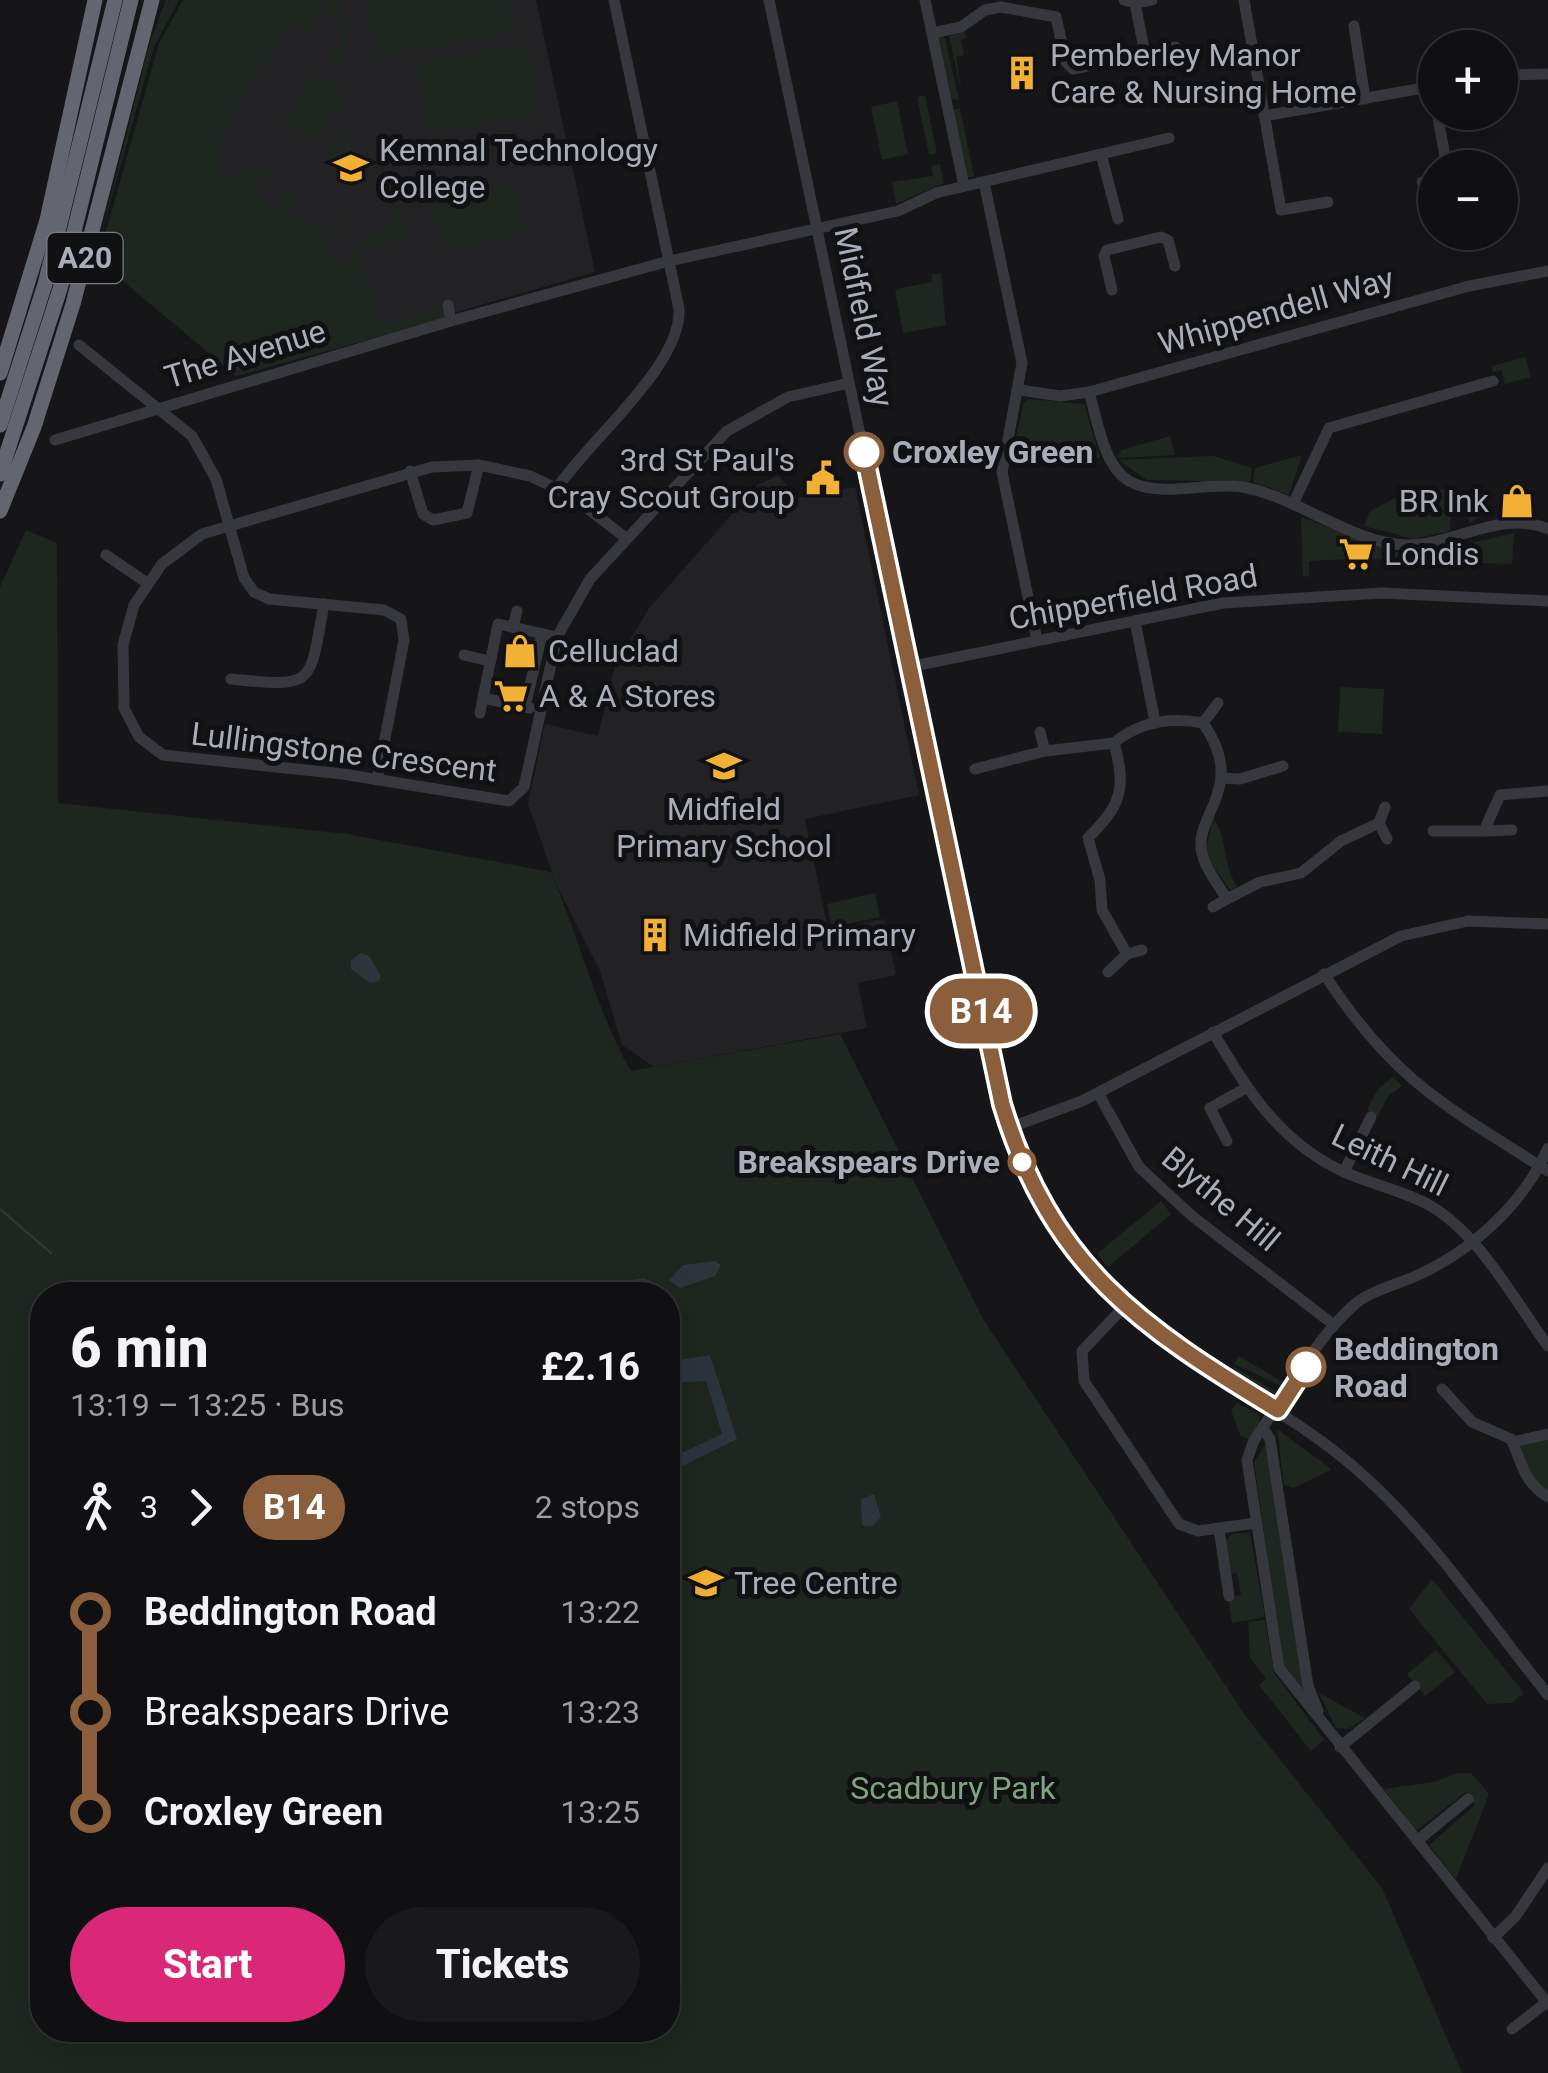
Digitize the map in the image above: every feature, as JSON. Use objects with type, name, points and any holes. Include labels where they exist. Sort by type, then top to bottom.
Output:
[{"type":"highway","name":"A20","points":[[0,372],[47,220],[95,0]]},
{"type":"highway","name":"A20","points":[[0,474],[60,288],[118,27],[116,0]]},
{"type":"highway","name":"A20","points":[[0,425],[118,27],[131,0]]},
{"type":"highway","name":"A20","points":[[0,511],[34,427],[74,304],[152,0]]},
{"type":"street","points":[[557,488],[579,455],[675,343],[679,310],[614,0]]},
{"type":"street","name":"Midfield Way","points":[[769,0],[953,881],[1010,1128],[1052,1220],[1124,1307],[1180,1351],[1278,1410],[1364,1476],[1406,1520],[1548,1695]]},
{"type":"street","points":[[925,0],[964,186]]},
{"type":"street","points":[[1145,54],[1130,2],[1152,0]]},
{"type":"street","points":[[1244,0],[1282,210],[1328,202]]},
{"type":"street","points":[[932,33],[961,27],[985,10],[1001,7],[1056,17],[1066,62],[1073,69],[1176,47]]},
{"type":"street","points":[[1354,26],[1365,99]]},
{"type":"street","points":[[1518,75],[1548,74]]},
{"type":"street","points":[[1264,116],[1418,89]]},
{"type":"street","points":[[817,228],[898,211],[936,193],[1169,138]]},
{"type":"street","points":[[1101,154],[1124,246]]},
{"type":"street","points":[[984,182],[1020,348],[1020,390],[1002,472],[1037,640]]},
{"type":"street","name":"The Avenue","points":[[55,440],[451,321],[669,261],[817,228]]},
{"type":"street","points":[[1112,290],[1104,256],[1107,250],[1161,237],[1168,240],[1175,266]]},
{"type":"street","name":"Whippendell Way","points":[[1020,390],[1060,396],[1089,392],[1469,286],[1548,271]]},
{"type":"street","points":[[448,305],[451,321]]},
{"type":"street","points":[[79,344],[192,436],[216,479],[244,578],[254,592],[269,598],[384,610],[401,619],[404,629],[377,780]]},
{"type":"street","points":[[1293,504],[1329,428],[1494,381]]},
{"type":"street","points":[[483,698],[539,710],[557,637],[580,594],[713,443],[744,419],[788,397],[849,383]]},
{"type":"street","points":[[1089,392],[1111,459],[1129,481],[1150,487],[1240,486],[1402,545],[1441,542],[1505,524],[1548,529]]},
{"type":"street","points":[[410,471],[423,514],[433,520],[467,513],[479,466]]},
{"type":"street","name":"Lullingstone Crescent","points":[[539,710],[522,792],[500,802],[377,780],[182,760],[145,744],[124,708],[122,670],[130,618],[147,583],[183,546],[229,524],[410,471],[479,466],[514,472],[557,488],[626,538]]},
{"type":"street","points":[[106,555],[147,583]]},
{"type":"street","points":[[1548,587],[1548,601]]},
{"type":"street","name":"Chipperfield Road","points":[[909,668],[1224,603],[1382,593],[1548,601]]},
{"type":"street","points":[[232,679],[288,684],[306,676],[314,662],[324,604]]},
{"type":"street","points":[[513,627],[518,611]]},
{"type":"street","points":[[1135,621],[1155,722]]},
{"type":"street","points":[[480,713],[498,624],[557,637]]},
{"type":"street","points":[[525,707],[542,634]]},
{"type":"street","points":[[464,655],[490,661]]},
{"type":"street","points":[[1202,723],[1218,702]]},
{"type":"street","points":[[974,768],[1045,751],[1114,743],[1127,732],[1155,722],[1202,723]]},
{"type":"street","points":[[1202,723],[1217,743],[1222,778],[1217,805],[1204,828],[1202,855],[1227,898]]},
{"type":"street","points":[[1040,732],[1045,751]]},
{"type":"street","points":[[1114,743],[1122,771],[1116,810],[1088,838],[1100,880],[1102,910],[1127,954]]},
{"type":"street","points":[[1222,778],[1240,779],[1283,766]]},
{"type":"street","points":[[1484,830],[1500,795],[1548,791]]},
{"type":"street","points":[[1213,907],[1260,882],[1301,873],[1341,841],[1378,824],[1386,808]]},
{"type":"street","points":[[1378,824],[1386,839]]},
{"type":"street","points":[[1433,831],[1512,830]]},
{"type":"street","points":[[1010,1128],[1098,1092],[1392,939],[1428,927],[1478,920],[1548,924]]},
{"type":"street","points":[[1108,972],[1127,954],[1142,950]]},
{"type":"street","points":[[1324,974],[1358,1025],[1399,1071],[1438,1104],[1544,1168]]},
{"type":"street","name":"Leith Hill","points":[[1213,1032],[1246,1088],[1293,1139],[1344,1172],[1428,1204],[1471,1243],[1548,1346]]},
{"type":"street","points":[[1227,1142],[1210,1108],[1246,1088]]},
{"type":"street","name":"Blythe Hill","points":[[1098,1092],[1138,1166],[1192,1216],[1334,1325]]},
{"type":"street","points":[[1344,1172],[1371,1117]]},
{"type":"street","points":[[1512,2029],[1548,2002],[1279,1668],[1247,1460],[1263,1428],[1334,1325],[1359,1300],[1423,1273],[1471,1243],[1544,1168],[1548,1148]]},
{"type":"street","points":[[1124,1307],[1082,1351],[1082,1376],[1175,1520],[1193,1530],[1256,1524]]},
{"type":"street","points":[[1442,1389],[1472,1422],[1513,1442],[1548,1434]]},
{"type":"street","points":[[1263,1428],[1270,1439],[1308,1686],[1323,1724]]},
{"type":"street","points":[[1513,1442],[1518,1465],[1535,1490],[1548,1497]]},
{"type":"street","points":[[1219,1529],[1229,1596]]},
{"type":"street","points":[[1340,1747],[1416,1686]]},
{"type":"street","points":[[1417,1841],[1468,1800]]},
{"type":"street","points":[[1493,1938],[1515,1917],[1548,1868]]},
{"type":"shaded area","name":"Kemnal Technology College","points":[[202,0],[536,0],[595,272],[236,376]]},
{"type":"shaded area","name":"Midfield Primary School","points":[[778,475],[797,498],[855,487],[919,795],[805,819],[828,930],[884,919],[896,975],[858,983],[867,1028],[654,1067],[622,1045],[600,971],[556,884],[528,804],[545,724],[598,736],[615,666],[649,608],[758,485]]},
{"type":"shaded area","points":[[360,953],[369,956],[381,976],[379,981],[370,983],[351,969],[351,961]]},
{"type":"shaded area","points":[[715,1261],[721,1265],[715,1276],[680,1288],[680,1282],[669,1280],[683,1265]]},
{"type":"shaded area","points":[[644,1278],[653,1282],[621,1282]]},
{"type":"shaded area","points":[[710,1355],[737,1439],[680,1467],[680,1454],[722,1434],[706,1381],[680,1382],[680,1360]]},
{"type":"shaded area","points":[[874,1494],[881,1517],[872,1527],[862,1525],[861,1499]]},
{"type":"green space","points":[[166,0],[179,0],[154,47],[98,246],[149,45]]},
{"type":"green space","points":[[183,0],[317,0],[320,18],[307,32],[291,25],[244,94],[226,132],[219,170],[237,182],[245,171],[274,166],[258,181],[255,192],[272,209],[291,188],[298,193],[286,208],[324,237],[341,216],[345,220],[323,250],[342,265],[365,236],[373,238],[400,208],[406,233],[403,238],[360,254],[381,325],[446,307],[448,318],[236,376],[98,260],[159,43]]},
{"type":"green space","points":[[325,0],[336,0],[346,25],[347,48],[339,65],[332,61],[331,51],[342,37],[342,24],[340,19],[327,15]]},
{"type":"green space","points":[[365,0],[510,0],[516,31],[376,57]]},
{"type":"green space","points":[[965,32],[966,38],[961,40],[964,55],[956,57],[962,95],[949,36]]},
{"type":"green space","points":[[944,35],[959,100],[950,98],[937,37]]},
{"type":"green space","points":[[528,44],[538,115],[428,132],[418,63]]},
{"type":"green space","points":[[316,74],[346,97],[312,142],[282,119]]},
{"type":"green space","points":[[925,95],[937,153],[929,155],[917,97]]},
{"type":"green space","points":[[897,101],[908,154],[882,160],[871,107]]},
{"type":"green space","points":[[960,108],[974,176],[966,178],[952,110]]},
{"type":"green space","points":[[340,130],[341,137],[353,146],[340,161],[325,149]]},
{"type":"green space","points":[[940,164],[944,183],[896,204],[892,182],[933,176],[931,166]]},
{"type":"green space","points":[[512,185],[525,232],[444,251],[432,205]]},
{"type":"green space","points":[[941,273],[946,325],[903,333],[895,289],[932,282],[931,274]]},
{"type":"green space","points":[[1525,357],[1531,377],[1505,384],[1501,370],[1493,372],[1492,366]]},
{"type":"green space","points":[[1029,399],[1084,404],[1100,458],[1046,463],[1011,458],[1024,402]]},
{"type":"green space","points":[[1170,436],[1175,455],[1116,458],[1122,450]]},
{"type":"green space","points":[[1302,455],[1289,495],[1253,482],[1255,468]]},
{"type":"green space","points":[[1213,456],[1252,468],[1250,482],[1147,480],[1118,460]]},
{"type":"green space","points":[[1452,487],[1450,530],[1446,532],[1414,539],[1364,526],[1370,511],[1394,499]]},
{"type":"green space","points":[[1466,495],[1472,495],[1489,511],[1469,524]]},
{"type":"green space","points":[[1301,517],[1396,552],[1434,552],[1514,533],[1512,564],[1365,559],[1365,546],[1347,546],[1346,559],[1309,561],[1309,576],[1303,577]]},
{"type":"green space","name":"Scadbury Park","points":[[26,530],[57,543],[58,803],[347,834],[551,872],[608,1025],[631,1071],[840,1034],[983,1319],[1247,1718],[1382,1888],[1462,2073],[0,2073],[0,587]]},
{"type":"green space","points":[[657,677],[664,711],[644,714],[638,681]]},
{"type":"green space","points":[[1340,687],[1384,689],[1382,734],[1338,732]]},
{"type":"green space","points":[[1213,817],[1237,887],[1230,890],[1205,854]]},
{"type":"green space","points":[[875,893],[880,917],[832,927],[827,904]]},
{"type":"green space","points":[[1393,1077],[1402,1086],[1388,1096],[1378,1116],[1367,1110],[1378,1089]]},
{"type":"green space","points":[[1161,1201],[1171,1214],[1108,1267],[1097,1254]]},
{"type":"green space","points":[[1239,1356],[1285,1383],[1283,1387],[1234,1364]]},
{"type":"green space","points":[[1234,1367],[1278,1393],[1274,1400],[1229,1374]]},
{"type":"green space","points":[[1237,1403],[1258,1414],[1260,1422],[1248,1439],[1240,1435],[1231,1410]]},
{"type":"green space","points":[[1277,1429],[1331,1470],[1293,1488],[1284,1484]]},
{"type":"green space","points":[[1548,1439],[1548,1494],[1529,1472],[1521,1445]]},
{"type":"green space","points":[[1267,1441],[1309,1701],[1283,1667],[1254,1462]]},
{"type":"green space","points":[[1250,1533],[1265,1617],[1232,1623],[1228,1598],[1241,1595],[1237,1573],[1229,1574],[1225,1542],[1231,1534]]},
{"type":"green space","points":[[1432,1579],[1524,1693],[1511,1703],[1487,1704],[1409,1609]]},
{"type":"green space","points":[[1265,1620],[1274,1673],[1324,1740],[1311,1751],[1259,1685],[1266,1678],[1250,1658],[1248,1622]]},
{"type":"green space","points":[[1436,1650],[1455,1672],[1425,1696],[1407,1674]]},
{"type":"green space","points":[[1319,1693],[1365,1718],[1348,1729],[1336,1728]]},
{"type":"green space","points":[[1458,1773],[1471,1773],[1489,1794],[1456,1879],[1429,1845],[1475,1805],[1466,1792],[1416,1831],[1384,1789],[1434,1782]]},
{"type":"waterway","points":[[0,1209],[51,1253]]},
{"type":"bus line","name":"B14","points":[[864,452],[1002,1104],[1022,1164],[1052,1220],[1082,1262],[1114,1298],[1180,1351],[1278,1410],[1306,1367]]},
{"type":"place","name":"Pemberley Manor Care & Nursing Home","points":[[1022,73]]},
{"type":"place","name":"Kemnal Technology College","points":[[351,168]]},
{"type":"place","name":"Croxley Green","points":[[864,452]]},
{"type":"place","name":"3rd St Paul's Cray Scout Group","points":[[823,478]]},
{"type":"place","name":"BR Ink","points":[[1517,501]]},
{"type":"place","name":"Londis","points":[[1356,554]]},
{"type":"place","name":"Celluclad","points":[[520,651]]},
{"type":"place","name":"A & A Stores","points":[[511,696]]},
{"type":"place","name":"Midfield Primary School","points":[[724,766]]},
{"type":"place","name":"Midfield Primary","points":[[655,935]]},
{"type":"place","name":"Breakspears Drive","points":[[1022,1162]]},
{"type":"place","name":"Beddington Road","points":[[1306,1367]]},
{"type":"place","name":"Tree Centre","points":[[706,1583]]}]
